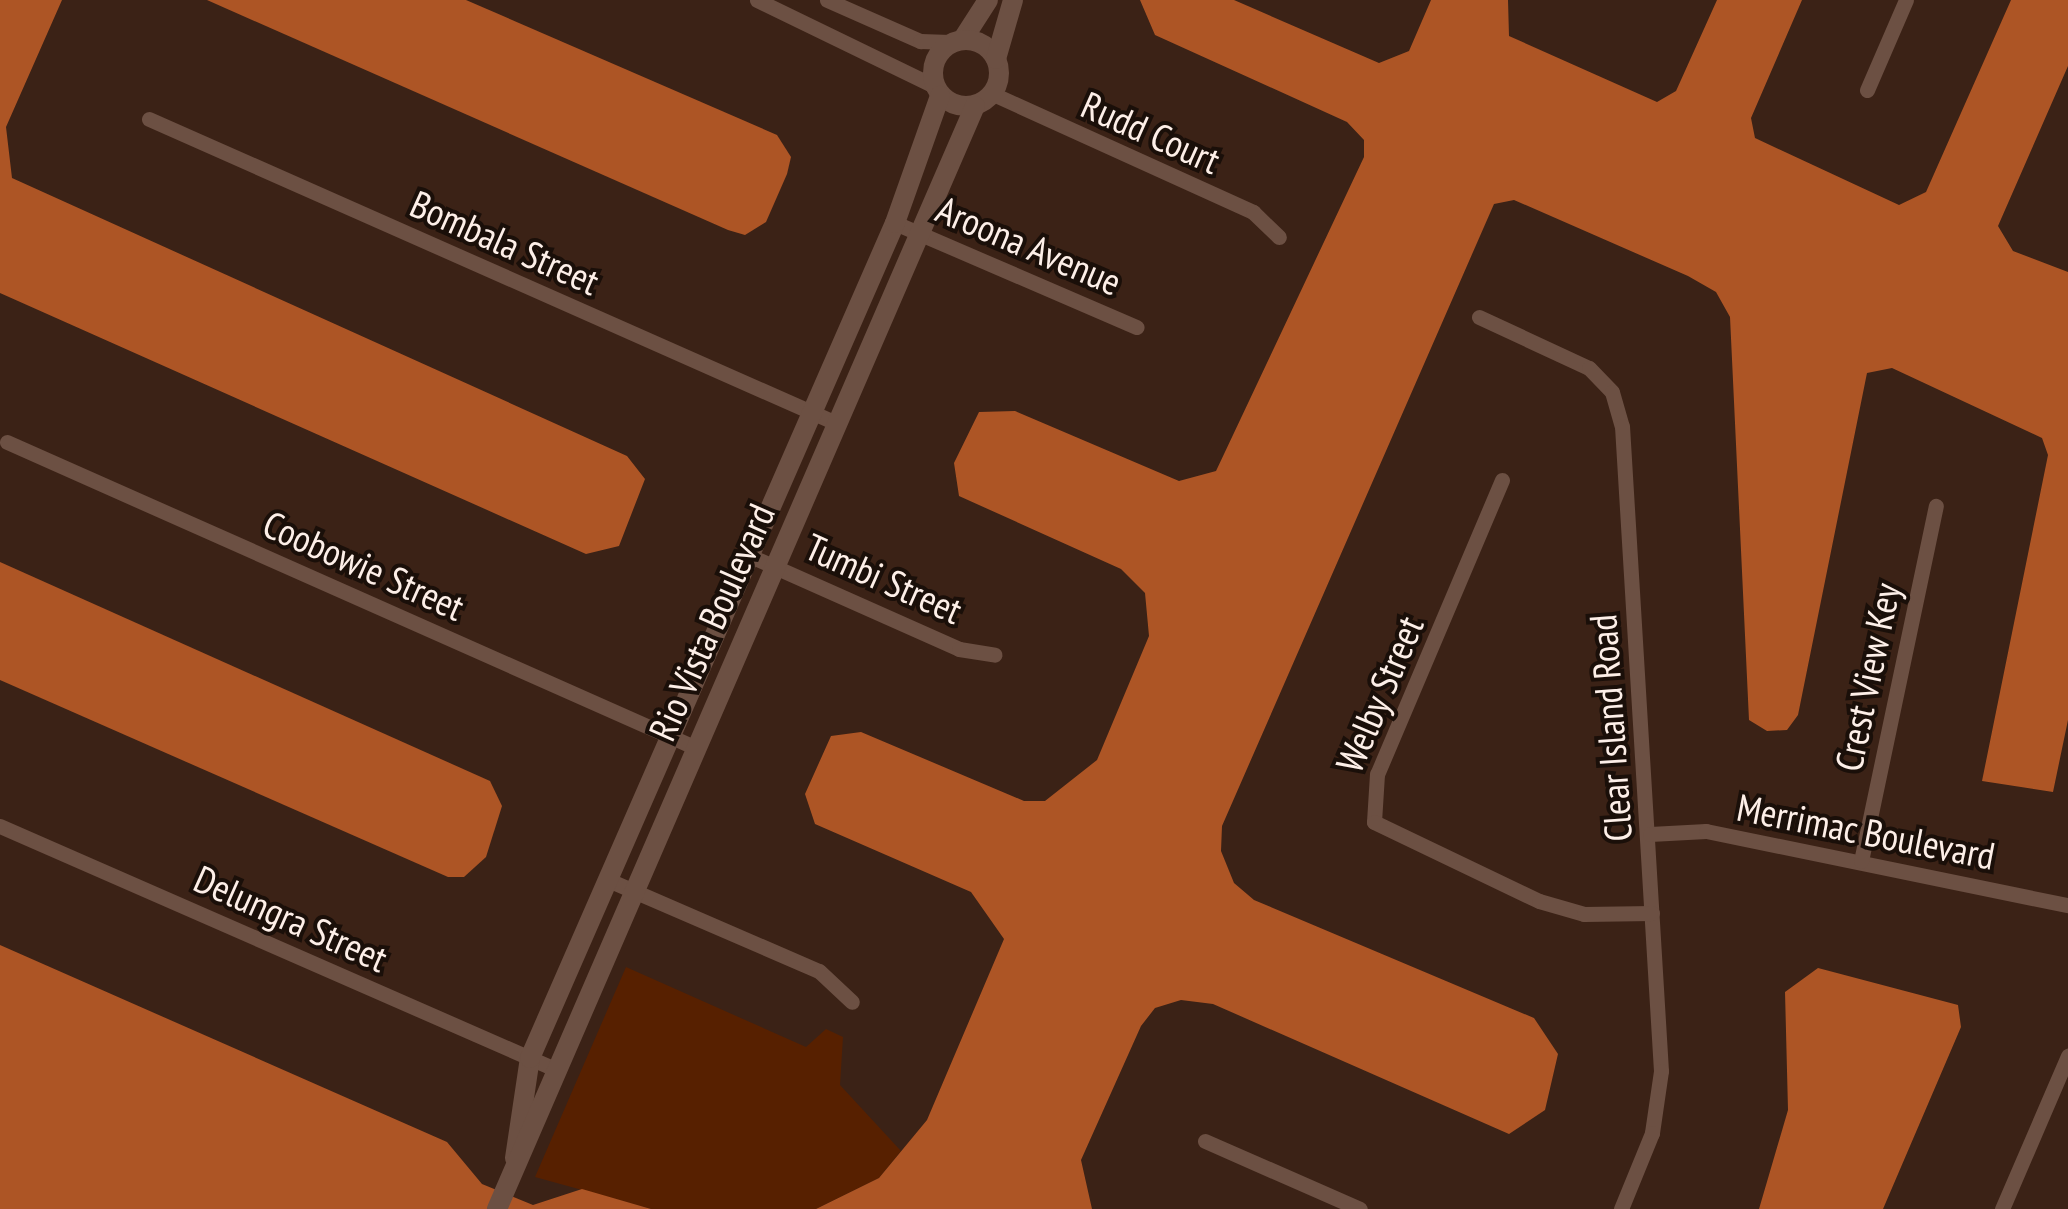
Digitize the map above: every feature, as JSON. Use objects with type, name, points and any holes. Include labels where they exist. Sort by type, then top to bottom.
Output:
[{"type":"street","points":[[757,0],[937,90],[984,100]]},
{"type":"street","points":[[827,0],[920,40],[956,41],[996,59],[1014,0]]},
{"type":"street","points":[[956,41],[988,0]]},
{"type":"street","points":[[1867,90],[1906,0]]},
{"type":"street","name":"Rio Vista Boulevard","points":[[514,1168],[530,1058],[894,222],[937,90],[935,61],[956,41]]},
{"type":"street","name":"Rio Vista Boulevard","points":[[501,1200],[694,746],[920,233],[984,100],[996,59]]},
{"type":"street","name":"Rudd Court","points":[[984,100],[1253,212],[1278,236]]},
{"type":"street","name":"Bombala Street","points":[[149,119],[836,423]]},
{"type":"street","name":"Aroona Avenue","points":[[894,222],[1137,327]]},
{"type":"street","name":"Clear Island Road","points":[[1479,318],[1572,356],[1619,408],[1650,834],[1660,1098],[1621,1209]]},
{"type":"street","name":"Coobowie Street","points":[[7,442],[694,746]]},
{"type":"street","name":"Welby Street","points":[[1502,480],[1377,774],[1374,822],[1539,902],[1584,914],[1652,913]]},
{"type":"street","name":"Crest View Key","points":[[1861,861],[1936,506]]},
{"type":"street","name":"Tumbi Street","points":[[748,554],[959,649],[994,655]]},
{"type":"street","name":"Delungra Street","points":[[0,826],[555,1069]]},
{"type":"street","name":"Merrimac Boulevard","points":[[1650,834],[1706,832],[2068,906]]},
{"type":"street","points":[[606,878],[818,971],[852,1002]]},
{"type":"street","points":[[2002,1209],[2068,1056]]},
{"type":"street","points":[[1205,1141],[1360,1209]]},
{"type":"shaded area","points":[[0,0],[62,0],[6,127],[12,178],[627,456],[645,479],[619,546],[586,554],[0,293]]},
{"type":"shaded area","points":[[207,0],[466,0],[777,135],[791,157],[787,174],[766,222],[745,235],[728,230]]},
{"type":"shaded area","points":[[1140,0],[1234,0],[1379,63],[1409,51],[1431,0],[1508,0],[1509,36],[1657,102],[1676,91],[1717,0],[1802,0],[1751,118],[1755,138],[1899,205],[1926,192],[2011,0],[2068,0],[2068,66],[1998,226],[2013,251],[2068,272],[2068,720],[2053,792],[1982,781],[2048,455],[2042,438],[1892,368],[1867,373],[1798,715],[1787,730],[1767,731],[1749,720],[1730,317],[1716,292],[1688,276],[1514,200],[1494,204],[1222,826],[1221,851],[1234,883],[1254,900],[1534,1018],[1558,1054],[1545,1110],[1509,1134],[1213,1004],[1181,1000],[1155,1008],[1141,1026],[1081,1160],[1092,1209],[816,1209],[879,1178],[927,1120],[1004,939],[971,892],[815,824],[805,794],[831,736],[861,732],[1024,801],[1045,801],[1097,760],[1149,636],[1145,593],[1121,569],[959,496],[954,463],[979,412],[1015,411],[1179,481],[1216,471],[1364,157],[1364,140],[1347,122],[1155,35]]},
{"type":"shaded area","points":[[0,562],[490,781],[502,806],[486,857],[464,877],[448,877],[0,680]]},
{"type":"shaded area","points":[[0,945],[447,1142],[482,1184],[533,1205],[582,1189],[651,1209],[0,1209]]},
{"type":"shaded area","points":[[626,967],[806,1047],[826,1029],[843,1037],[840,1085],[901,1151],[879,1178],[816,1209],[651,1209],[535,1177]]},
{"type":"shaded area","points":[[1818,968],[1958,1005],[1961,1027],[1883,1209],[1759,1209],[1788,1110],[1785,992]]}]
